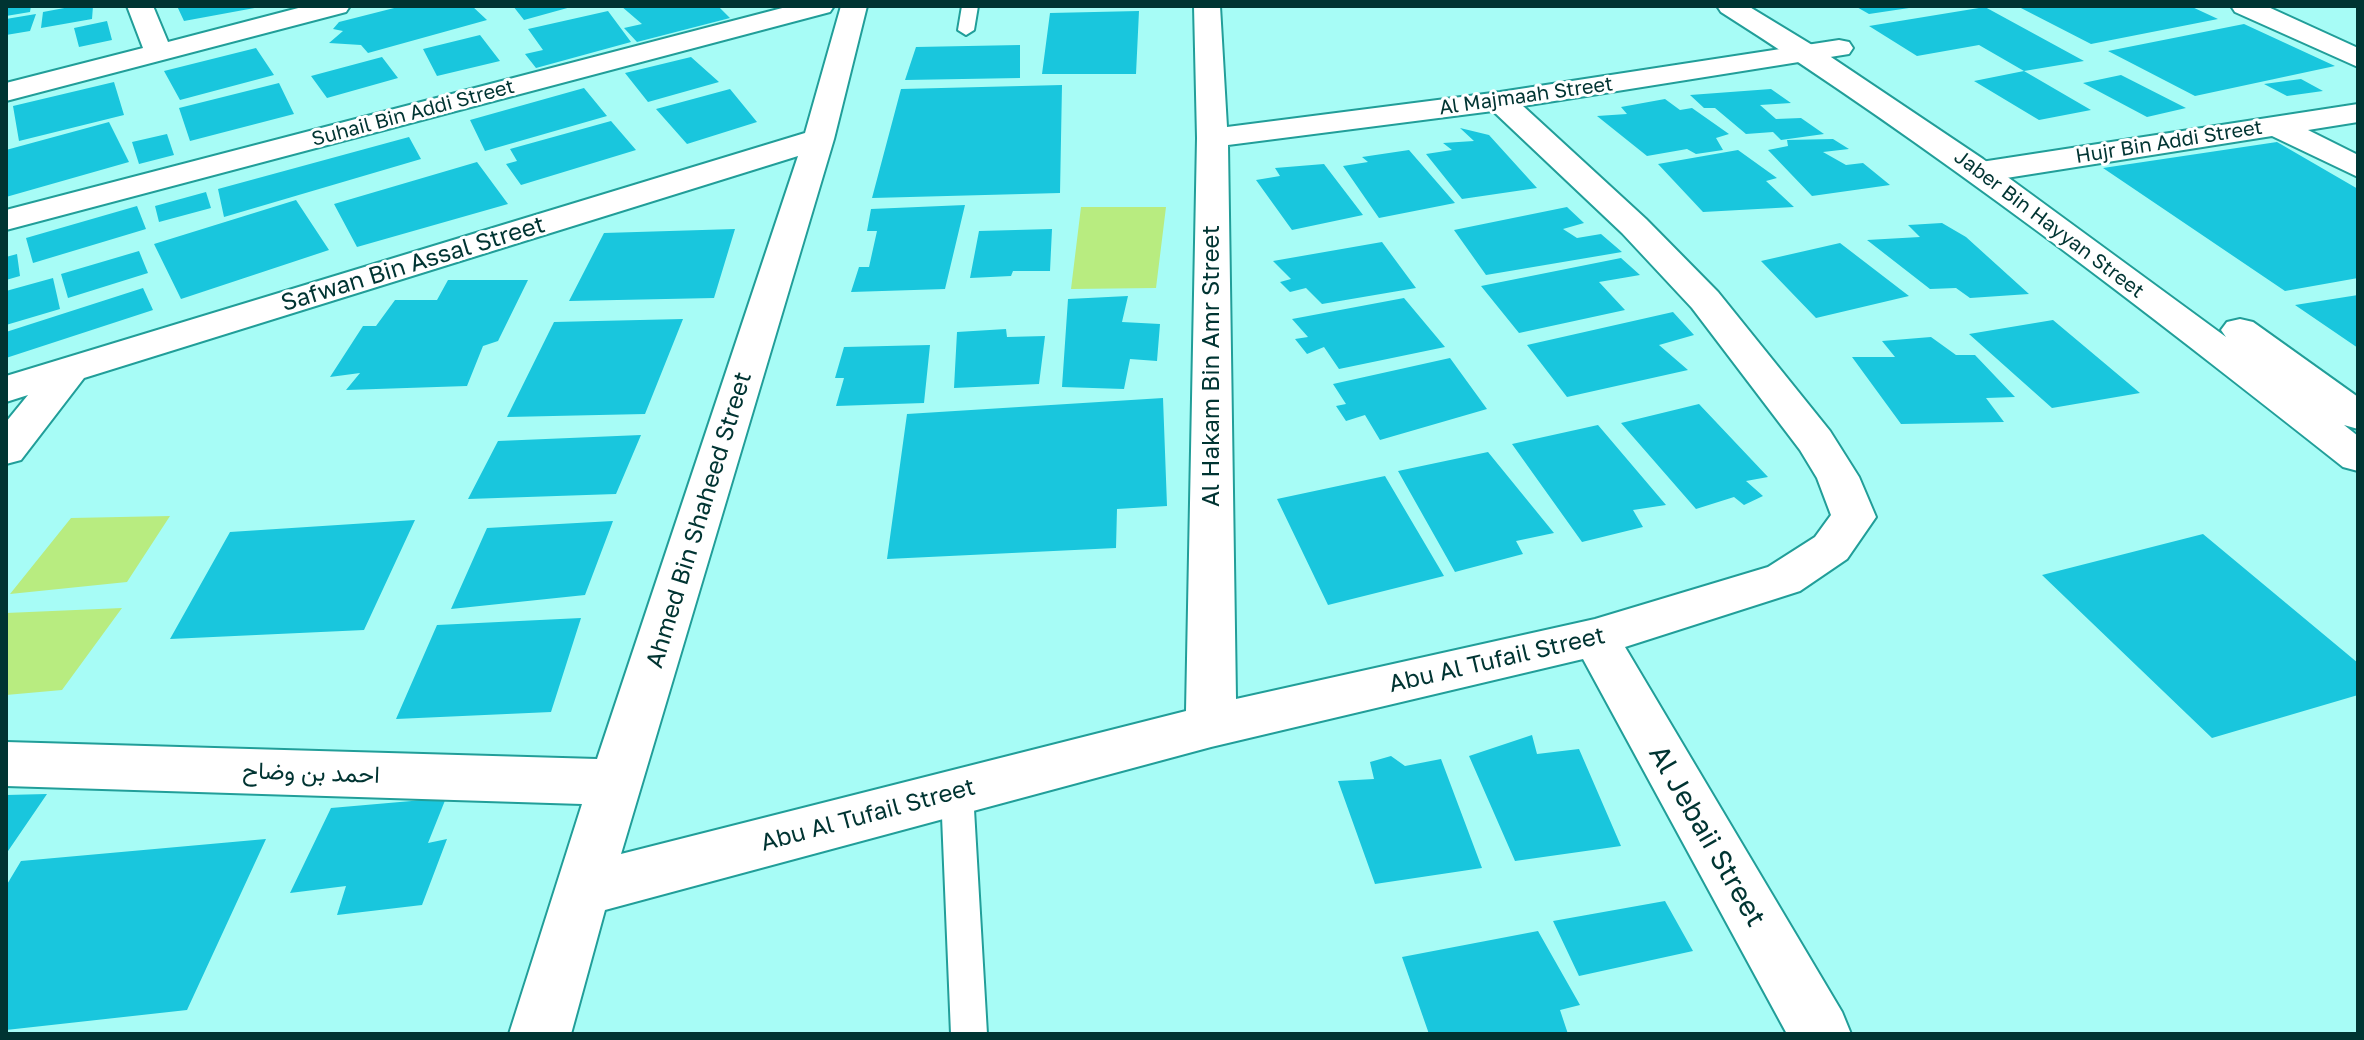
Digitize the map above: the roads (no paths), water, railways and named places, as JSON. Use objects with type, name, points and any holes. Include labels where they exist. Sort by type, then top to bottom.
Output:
[{"type":"street","points":[[140,6],[158,52]]},
{"type":"street","points":[[13,80],[158,52],[337,6]]},
{"type":"street","name":"Suhail Bin Addi Street","points":[[6,220],[821,6]]},
{"type":"street","name":"Ahmed Bin Shaheed Street","points":[[540,1034],[582,890],[819,139],[854,6]]},
{"type":"street","name":"Al Hakam Bin Amr Street","points":[[1207,6],[1212,138],[1211,726]]},
{"type":"street","name":"Jaber Bin Hayyan Street","points":[[1730,6],[1824,51],[2016,166],[2358,416]]},
{"type":"street","name":"Jaber Bin Hayyan Street","points":[[1768,6],[1981,172],[2358,457]]},
{"type":"street","points":[[2244,6],[2358,59]]},
{"type":"street","name":"Al Majmaah Street","points":[[1212,138],[1500,101],[1824,51]]},
{"type":"street","name":"Abu Al Tufail Street","points":[[582,890],[1211,726],[1595,638],[1784,579],[1831,548],[1854,517],[1838,477],[1815,441],[1705,300],[1634,226],[1500,101]]},
{"type":"street","name":"Hujr Bin Addi Street","points":[[1981,172],[2358,113]]},
{"type":"street","points":[[2277,126],[2358,167]]},
{"type":"street","name":"Safwan Bin Assal Street","points":[[6,389],[819,139]]},
{"type":"street","points":[[6,450],[71,368]]},
{"type":"street","name":"Al Jebaii Street","points":[[1595,638],[1820,1034]]},
{"type":"street","name":"احمد بن وضاح","points":[[6,764],[616,782]]},
{"type":"lane","points":[[966,30],[970,6]]},
{"type":"lane","points":[[957,792],[969,1034]]}]
